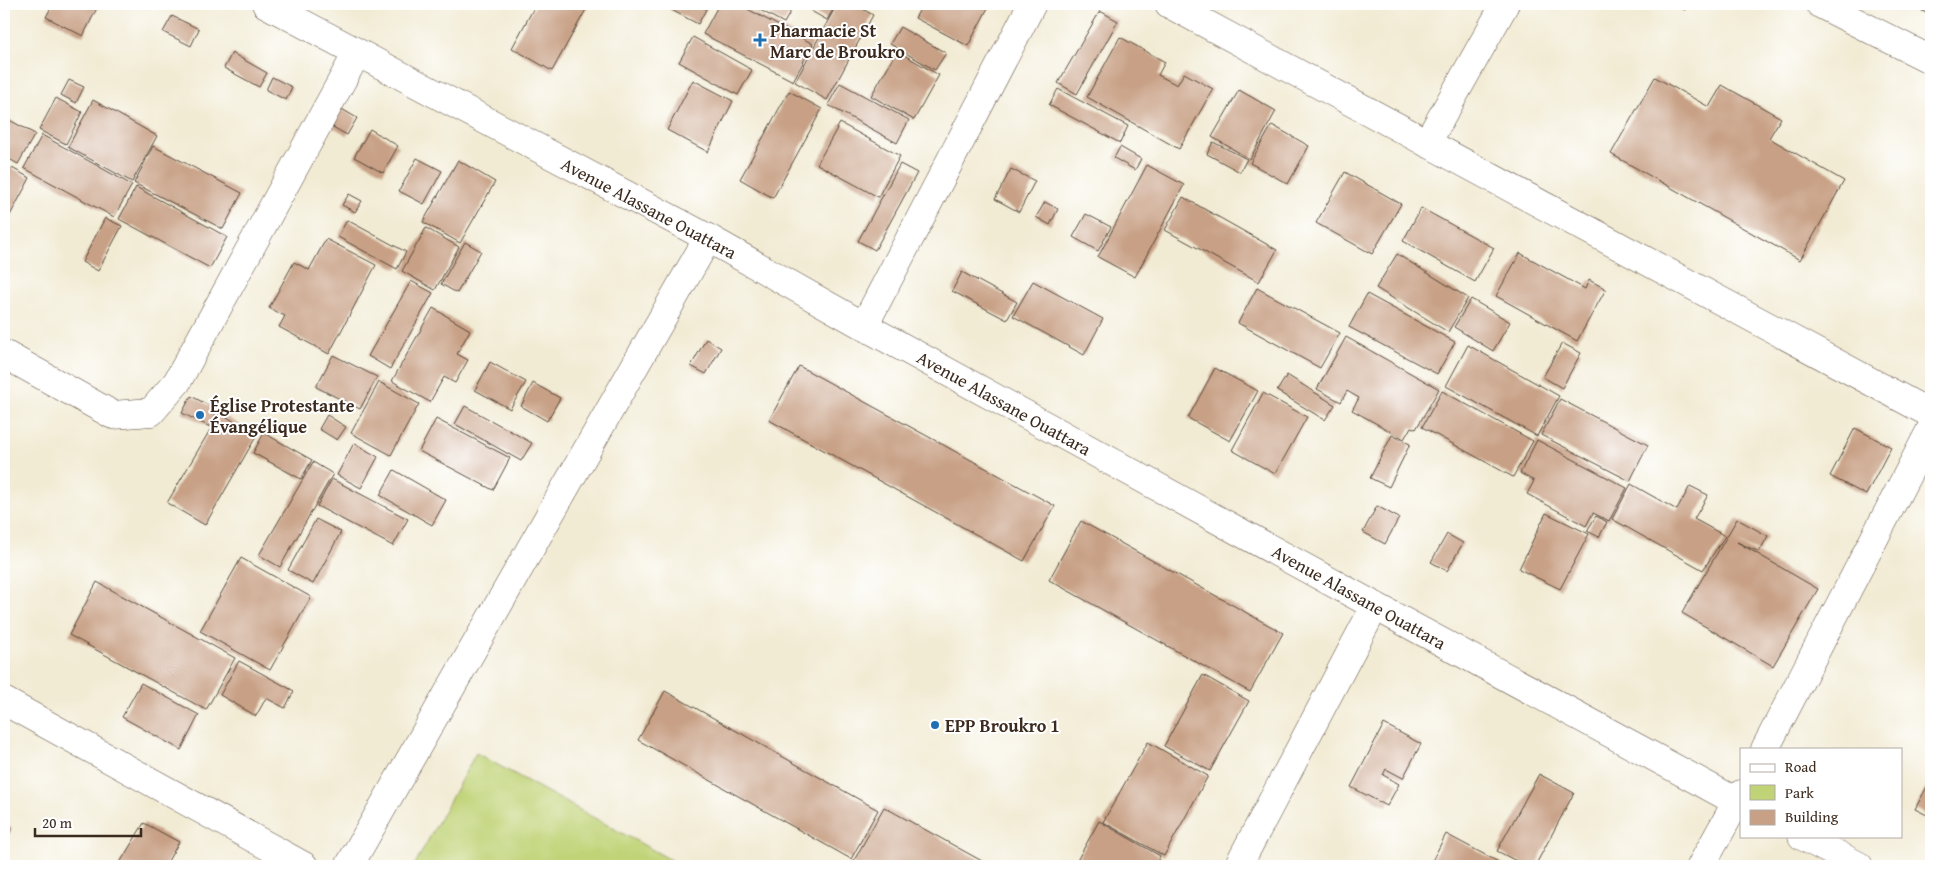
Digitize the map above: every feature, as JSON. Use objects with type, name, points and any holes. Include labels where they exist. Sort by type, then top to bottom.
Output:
[{"type":"street","name":"Avenue Alassane Ouattara","points":[[266,4],[708,238],[864,326],[1375,606],[1740,800]]},
{"type":"street","points":[[864,326],[1032,4]]},
{"type":"street","points":[[1169,4],[1931,414]]},
{"type":"street","points":[[1427,143],[1505,4]]},
{"type":"street","points":[[1820,4],[1931,60]]},
{"type":"street","points":[[4,354],[113,415],[151,412],[177,382],[356,53]]},
{"type":"street","points":[[349,866],[708,238]]},
{"type":"street","points":[[1766,748],[1931,429]]},
{"type":"street","points":[[1238,866],[1375,606]]},
{"type":"street","points":[[4,700],[304,866]]},
{"type":"street","points":[[1701,866],[1740,800]]},
{"type":"street","points":[[1806,838],[1859,866]]},
{"type":"green space","points":[[476,753],[682,866],[414,866]]},
{"type":"building","points":[[53,4],[99,4],[83,36],[46,17]]},
{"type":"building","points":[[536,4],[589,4],[552,71],[512,48]]},
{"type":"building","points":[[660,4],[709,4],[698,24]]},
{"type":"building","points":[[719,4],[738,4],[813,44],[793,81],[703,34]]},
{"type":"building","points":[[749,4],[795,4],[784,23]]},
{"type":"building","points":[[815,4],[836,4],[827,20],[811,11]]},
{"type":"building","points":[[837,4],[854,4],[873,15],[827,100],[795,82]]},
{"type":"building","points":[[923,4],[990,4],[968,46],[915,18]]},
{"type":"building","points":[[1673,4],[1688,4],[1685,10]]},
{"type":"building","points":[[1925,4],[1931,4],[1931,16],[1921,10]]},
{"type":"building","points":[[1100,11],[1118,21],[1077,94],[1058,83]]},
{"type":"building","points":[[172,16],[199,29],[191,46],[163,32]]},
{"type":"building","points":[[900,27],[946,53],[935,70],[890,44]]},
{"type":"building","points":[[693,37],[752,70],[738,95],[679,62]]},
{"type":"building","points":[[1120,37],[1165,62],[1158,75],[1177,85],[1184,73],[1213,89],[1179,149],[1087,97]]},
{"type":"building","points":[[897,51],[939,75],[914,120],[871,96]]},
{"type":"building","points":[[232,53],[267,73],[259,87],[224,68]]},
{"type":"building","points":[[272,77],[292,87],[286,100],[266,90]]},
{"type":"building","points":[[1655,77],[1709,107],[1722,85],[1781,118],[1769,138],[1844,181],[1800,260],[1611,154]]},
{"type":"building","points":[[69,80],[84,87],[76,103],[61,95]]},
{"type":"building","points":[[693,80],[733,101],[708,152],[667,130]]},
{"type":"building","points":[[840,83],[909,120],[897,143],[828,105]]},
{"type":"building","points":[[1058,89],[1128,126],[1120,143],[1049,105]]},
{"type":"building","points":[[1239,90],[1276,111],[1250,159],[1212,137]]},
{"type":"building","points":[[789,91],[822,109],[773,198],[740,179]]},
{"type":"building","points":[[56,98],[82,112],[66,144],[39,130]]},
{"type":"building","points":[[93,100],[157,136],[132,182],[68,147]]},
{"type":"building","points":[[340,108],[357,118],[347,135],[331,126]]},
{"type":"building","points":[[4,117],[35,134],[18,164],[4,156]]},
{"type":"building","points":[[840,123],[900,156],[878,197],[817,164]]},
{"type":"building","points":[[1272,125],[1309,146],[1288,184],[1250,163]]},
{"type":"building","points":[[370,129],[398,146],[383,173],[354,157]]},
{"type":"building","points":[[42,135],[132,185],[114,217],[24,168]]},
{"type":"building","points":[[1213,142],[1247,159],[1240,172],[1207,154]]},
{"type":"building","points":[[153,146],[242,193],[223,229],[134,183]]},
{"type":"building","points":[[1120,147],[1141,159],[1135,170],[1114,158]]},
{"type":"building","points":[[417,158],[442,171],[424,204],[399,191]]},
{"type":"building","points":[[458,160],[495,182],[460,243],[423,222]]},
{"type":"building","points":[[900,164],[917,173],[875,250],[858,241]]},
{"type":"building","points":[[1147,165],[1184,185],[1135,277],[1098,257]]},
{"type":"building","points":[[12,168],[30,178],[8,219],[4,216],[4,182]]},
{"type":"building","points":[[1011,169],[1035,181],[1019,212],[995,199]]},
{"type":"building","points":[[1345,172],[1401,204],[1372,254],[1316,223]]},
{"type":"building","points":[[136,187],[227,237],[210,268],[119,219]]},
{"type":"building","points":[[349,194],[362,201],[355,212],[342,205]]},
{"type":"building","points":[[1183,197],[1277,250],[1259,282],[1165,230]]},
{"type":"building","points":[[1045,202],[1058,209],[1050,225],[1036,217]]},
{"type":"building","points":[[1421,208],[1494,248],[1475,282],[1403,241]]},
{"type":"building","points":[[1086,214],[1111,227],[1098,251],[1073,237]]},
{"type":"building","points":[[105,218],[122,226],[98,271],[82,262]]},
{"type":"building","points":[[347,220],[406,252],[397,269],[338,237]]},
{"type":"building","points":[[426,228],[459,247],[435,290],[402,271]]},
{"type":"building","points":[[326,239],[376,265],[329,354],[279,327],[285,316],[269,308],[294,262],[309,270]]},
{"type":"building","points":[[465,242],[481,251],[457,293],[441,284]]},
{"type":"building","points":[[1520,253],[1585,289],[1589,280],[1606,289],[1577,341],[1496,296]]},
{"type":"building","points":[[1397,254],[1468,298],[1448,332],[1376,288]]},
{"type":"building","points":[[962,272],[1017,302],[1007,320],[952,291]]},
{"type":"building","points":[[411,281],[433,293],[390,369],[368,356]]},
{"type":"building","points":[[1033,281],[1103,319],[1084,355],[1013,316]]},
{"type":"building","points":[[1257,288],[1340,333],[1320,368],[1238,323]]},
{"type":"building","points":[[1367,294],[1455,342],[1437,374],[1349,327]]},
{"type":"building","points":[[1471,299],[1510,322],[1493,351],[1454,327]]},
{"type":"building","points":[[433,308],[470,330],[457,354],[468,360],[455,383],[444,377],[430,402],[392,381]]},
{"type":"building","points":[[1346,337],[1439,389],[1416,429],[1411,427],[1404,439],[1352,410],[1359,398],[1347,391],[1341,402],[1317,389]]},
{"type":"building","points":[[706,339],[721,348],[706,374],[691,366]]},
{"type":"building","points":[[1562,343],[1581,353],[1562,388],[1543,377]]},
{"type":"building","points":[[1468,345],[1559,396],[1537,436],[1446,386]]},
{"type":"building","points":[[333,355],[377,377],[360,409],[316,387]]},
{"type":"building","points":[[490,362],[526,382],[510,409],[475,390]]},
{"type":"building","points":[[799,366],[1055,506],[1024,561],[769,420]]},
{"type":"building","points":[[1215,368],[1258,391],[1230,441],[1188,418]]},
{"type":"building","points":[[1287,375],[1335,405],[1325,420],[1277,391]]},
{"type":"building","points":[[379,382],[419,404],[391,455],[351,433]]},
{"type":"building","points":[[533,383],[560,398],[547,421],[521,406]]},
{"type":"building","points":[[1442,391],[1533,441],[1513,477],[1422,427]]},
{"type":"building","points":[[1263,393],[1307,417],[1275,474],[1232,450]]},
{"type":"building","points":[[191,396],[218,410],[210,427],[182,413]]},
{"type":"building","points":[[1560,399],[1648,445],[1630,481],[1541,435]]},
{"type":"building","points":[[465,406],[532,443],[521,461],[455,424]]},
{"type":"building","points":[[220,413],[257,435],[205,525],[167,503]]},
{"type":"building","points":[[327,415],[346,427],[337,440],[319,429]]},
{"type":"building","points":[[436,419],[510,458],[493,490],[419,451]]},
{"type":"building","points":[[1855,428],[1891,447],[1866,495],[1830,476]]},
{"type":"building","points":[[264,433],[312,460],[301,479],[253,453]]},
{"type":"building","points":[[1392,435],[1410,444],[1389,487],[1370,478]]},
{"type":"building","points":[[1537,440],[1627,488],[1609,521],[1593,513],[1586,526],[1527,494],[1534,481],[1520,473]]},
{"type":"building","points":[[354,443],[378,457],[361,488],[337,475]]},
{"type":"building","points":[[313,462],[333,474],[280,567],[259,555]]},
{"type":"building","points":[[394,470],[446,500],[432,525],[380,495]]},
{"type":"building","points":[[332,479],[408,519],[393,546],[317,506]]},
{"type":"building","points":[[1631,484],[1677,510],[1690,486],[1708,495],[1694,519],[1725,536],[1703,570],[1612,519]]},
{"type":"building","points":[[1377,506],[1399,518],[1385,544],[1363,532]]},
{"type":"building","points":[[1546,513],[1589,534],[1560,589],[1519,569]]},
{"type":"building","points":[[1596,516],[1607,522],[1599,537],[1587,531]]},
{"type":"building","points":[[316,519],[341,532],[313,584],[288,570]]},
{"type":"building","points":[[1737,519],[1768,536],[1759,552],[1737,542],[1818,589],[1773,666],[1682,613]]},
{"type":"building","points":[[1081,521],[1283,633],[1250,692],[1049,580]]},
{"type":"building","points":[[1447,534],[1463,543],[1447,571],[1431,562]]},
{"type":"building","points":[[241,558],[311,597],[270,670],[200,631]]},
{"type":"building","points":[[97,582],[235,658],[206,710],[69,635]]},
{"type":"building","points":[[239,661],[294,691],[285,708],[266,698],[256,716],[220,695]]},
{"type":"building","points":[[1203,675],[1249,701],[1210,771],[1164,746]]},
{"type":"building","points":[[141,683],[199,715],[181,750],[122,717]]},
{"type":"building","points":[[665,691],[878,810],[851,859],[638,740]]},
{"type":"building","points":[[1384,724],[1421,744],[1403,778],[1386,769],[1383,775],[1399,784],[1387,806],[1351,787]]},
{"type":"building","points":[[1148,742],[1208,776],[1164,856],[1103,822]]},
{"type":"building","points":[[1539,774],[1574,793],[1535,866],[1526,866],[1497,851]]},
{"type":"building","points":[[1931,779],[1931,817],[1915,809]]},
{"type":"building","points":[[884,807],[991,866],[856,866],[852,864]]},
{"type":"building","points":[[1099,821],[1160,856],[1155,866],[1074,866]]},
{"type":"building","points":[[144,823],[179,842],[165,866],[118,866]]},
{"type":"building","points":[[4,824],[12,828],[4,845]]},
{"type":"building","points":[[1446,834],[1506,866],[1441,866],[1432,861]]},
{"type":"place","name":"Pharmacie St Marc de Broukro","points":[[760,40]]},
{"type":"place","name":"Église Protestante Évangélique","points":[[200,415]]},
{"type":"place","name":"EPP Broukro 1","points":[[935,725]]}]
